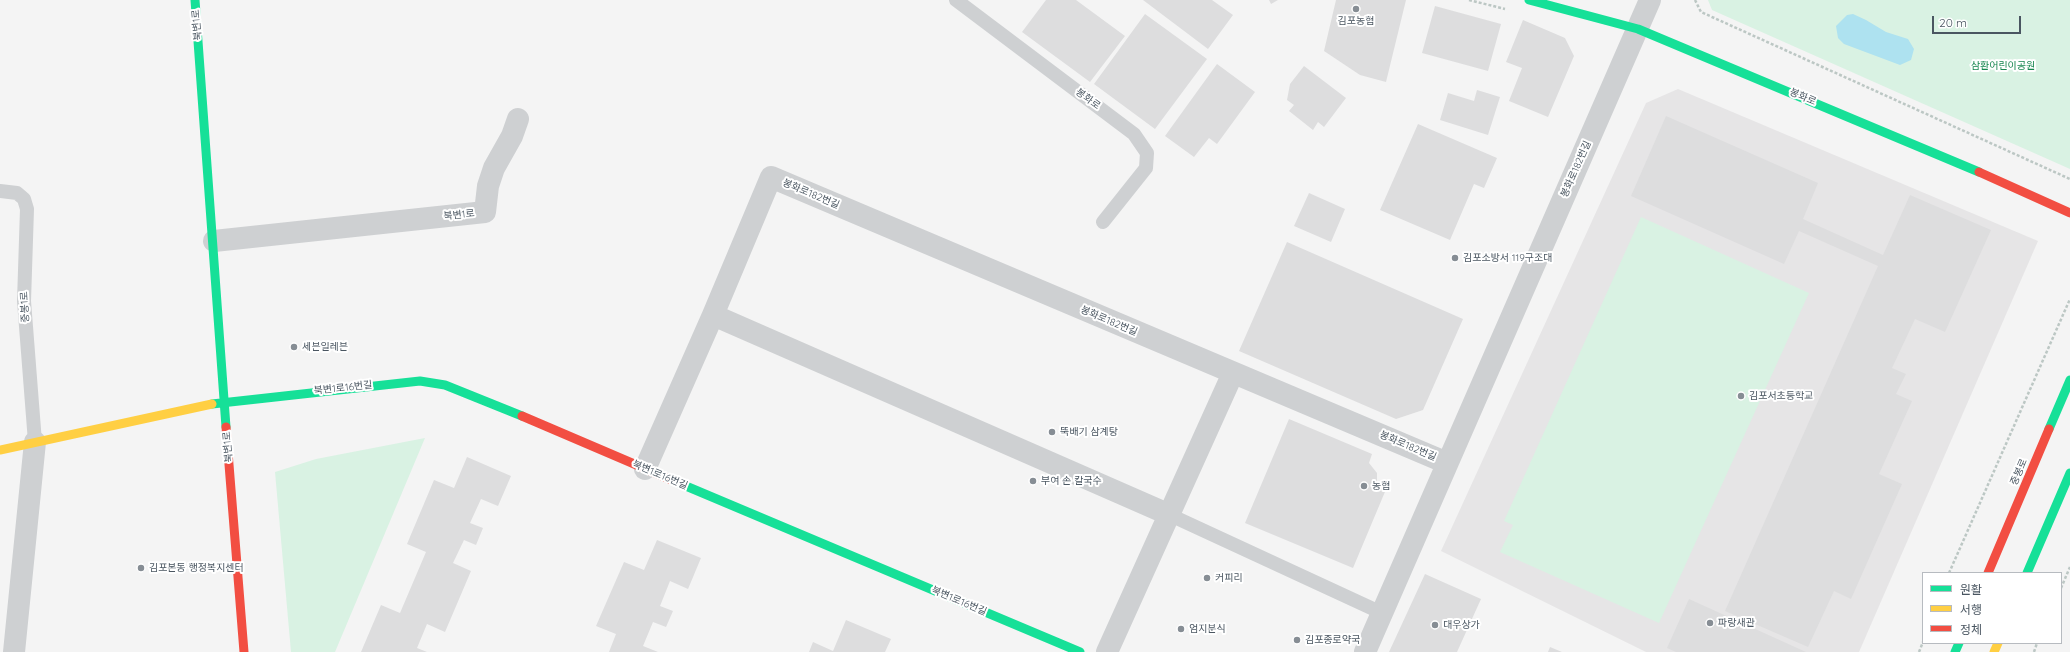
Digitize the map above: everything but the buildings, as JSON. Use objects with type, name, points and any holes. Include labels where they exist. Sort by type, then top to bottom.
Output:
[{"type":"street","name":"북변1로","points":[[195,0],[214,241],[218,324],[244,652]]},
{"type":"street","name":"봉화로","points":[[1529,0],[1638,29],[1965,166],[2070,213]]},
{"type":"street","name":"봉화로182번길","points":[[1365,652],[1650,0]]},
{"type":"street","name":"북변1로","points":[[214,241],[485,212],[488,186],[494,168],[512,136],[518,119]]},
{"type":"street","name":"봉화로182번길","points":[[713,315],[771,177],[1447,463]]},
{"type":"street","points":[[645,469],[713,315],[1170,515]]},
{"type":"street","points":[[1107,652],[1233,373]]},
{"type":"street","name":"중봉로","points":[[1988,572],[2070,380]]},
{"type":"street","name":"북변1로16번길","points":[[0,450],[224,401],[420,381],[445,384],[1080,652]]},
{"type":"street","points":[[14,652],[35,442]]},
{"type":"street","points":[[2027,572],[2070,473]]},
{"type":"lane","name":"봉화로","points":[[956,0],[1134,134],[1147,153],[1146,168],[1103,222]]},
{"type":"lane","name":"중봉1로","points":[[0,190],[17,193],[24,199],[28,209],[24,301],[35,442]]},
{"type":"lane","points":[[1170,515],[1382,613]]},
{"type":"path","points":[[1695,0],[1701,12],[2070,179]]},
{"type":"path","points":[[1949,572],[2070,299]]},
{"type":"path","points":[[2062,586],[2070,567]]},
{"type":"shaded area","name":"김포서초등학교","points":[[1678,89],[2038,241],[1859,652],[1646,652],[1441,551],[1646,103]]},
{"type":"green space","name":"삼환어린이공원","points":[[1708,0],[2070,0],[2070,169],[1712,10]]},
{"type":"green space","points":[[1641,217],[1809,293],[1659,623],[1500,552],[1513,525],[1504,521]]},
{"type":"green space","points":[[425,438],[335,652],[291,652],[275,472],[316,459]]},
{"type":"water","points":[[1853,14],[1886,32],[1908,39],[1914,49],[1911,60],[1900,65],[1844,44],[1838,38],[1836,26],[1847,15]]},
{"type":"traffic: fast","points":[[195,0],[226,427]]},
{"type":"traffic: fast","points":[[1529,0],[1638,29],[1979,172]]},
{"type":"traffic: fast","points":[[2049,429],[2070,380]]},
{"type":"traffic: fast","points":[[212,404],[420,381],[445,385],[522,416]]},
{"type":"traffic: fast","points":[[2027,572],[2070,473]]},
{"type":"traffic: fast","points":[[674,481],[1080,652]]},
{"type":"traffic: fast","points":[[1955,652],[1959,644]]},
{"type":"traffic: slow","points":[[0,450],[212,404]]},
{"type":"traffic: slow","points":[[1994,652],[1998,644]]},
{"type":"traffic: jam","points":[[1979,172],[2070,213]]},
{"type":"traffic: jam","points":[[522,416],[674,481]]},
{"type":"traffic: jam","points":[[226,427],[244,652]]},
{"type":"traffic: jam","points":[[1988,572],[2049,429]]},
{"type":"place","name":"김포농협","points":[[1356,9]]},
{"type":"place","name":"김포소방서 119구조대","points":[[1455,258]]},
{"type":"place","name":"세븐일레븐","points":[[294,347]]},
{"type":"place","name":"김포서초등학교","points":[[1741,396]]},
{"type":"place","name":"뚝배기 삼계탕","points":[[1052,432]]},
{"type":"place","name":"부여 손 칼국수","points":[[1033,481]]},
{"type":"place","name":"농협","points":[[1364,486]]},
{"type":"place","name":"김포본동 행정복지센터","points":[[141,568]]},
{"type":"place","name":"커피리","points":[[1207,578]]},
{"type":"place","name":"파랑새관","points":[[1710,623]]},
{"type":"place","name":"대우상가","points":[[1435,625]]},
{"type":"place","name":"엄지분식","points":[[1181,629]]},
{"type":"place","name":"김포종로약국","points":[[1297,640]]}]
